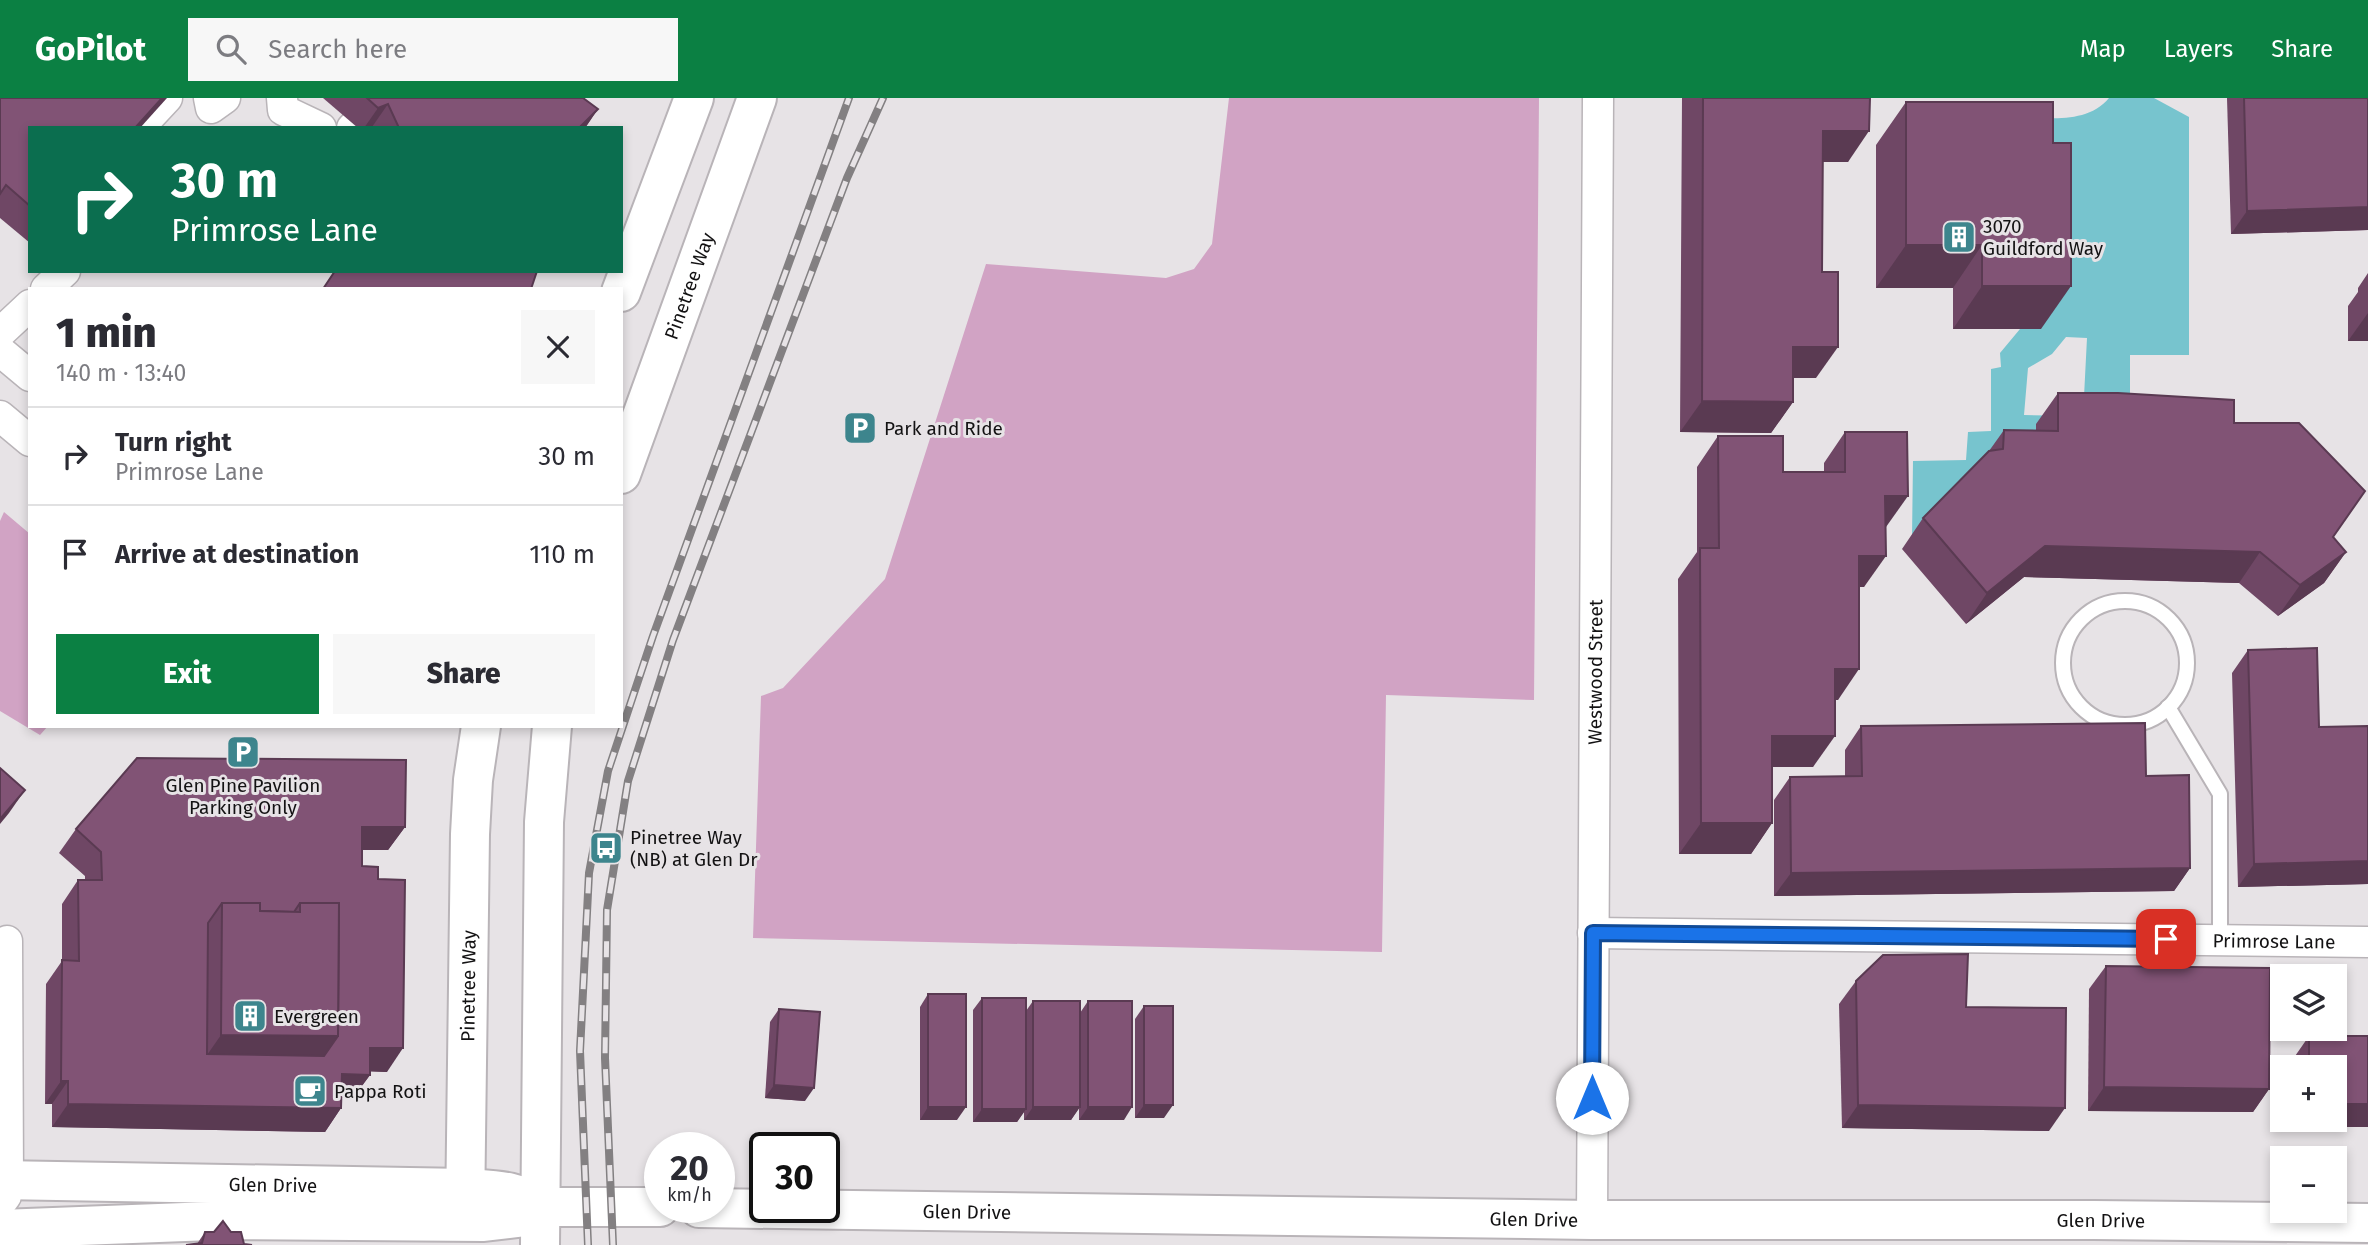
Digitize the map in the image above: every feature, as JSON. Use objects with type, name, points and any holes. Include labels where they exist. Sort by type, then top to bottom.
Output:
[{"type":"street","points":[[141,126],[167,98]]},
{"type":"street","points":[[209,98],[211,108],[225,98]]},
{"type":"street","points":[[282,98],[283,110],[317,126]]},
{"type":"street","points":[[623,287],[694,98]]},
{"type":"street","name":"Pinetree Way","points":[[623,468],[757,98]]},
{"type":"street","name":"Westwood Street","points":[[1592,1233],[1598,98]]},
{"type":"street","points":[[48,287],[63,273]]},
{"type":"street","points":[[0,333],[28,307]]},
{"type":"street","points":[[0,351],[28,374]]},
{"type":"street","points":[[0,416],[28,439]]},
{"type":"street","name":"Pinetree Way","points":[[465,1218],[470,834],[473,780],[481,728]]},
{"type":"street","points":[[540,1245],[544,822],[552,728]]},
{"type":"street","name":"Primrose Lane","points":[[1593,933],[2368,942]]},
{"type":"street","points":[[7,941],[7,1211]]},
{"type":"street","name":"Glen Drive","points":[[7,1211],[238,1220],[465,1218],[518,1194],[540,1207],[644,1207]]},
{"type":"street","name":"Glen Drive","points":[[735,1209],[1592,1233],[2094,1220],[2368,1223]]},
{"type":"street","name":"Glen Drive","points":[[7,1211],[465,1218]]},
{"type":"lane","points":[[2132,600],[2153,606],[2170,620],[2182,637],[2187,669],[2181,690],[2168,707],[2149,720],[2128,725],[2106,722],[2087,712],[2072,696],[2063,665],[2065,643],[2076,625],[2091,610],[2110,602],[2132,600]]},
{"type":"lane","points":[[2168,707],[2220,794],[2220,939]]},
{"type":"shaded area","points":[[1229,98],[1539,98],[1534,700],[1386,695],[1382,952],[753,938],[761,696],[783,688],[885,579],[986,264],[1166,278],[1194,269],[1212,244]]},
{"type":"shaded area","points":[[4,512],[28,532],[28,728],[0,711],[0,521]]},
{"type":"shaded area","points":[[28,728],[46,728],[40,735]]},
{"type":"water","points":[[2109,98],[2154,98],[2189,117],[2189,355],[2130,355],[2130,403],[1912,539],[1913,461],[1966,460],[1968,432],[1991,431],[1991,369],[2001,367],[2000,353],[2020,329],[2041,328],[2023,118],[2069,117],[2091,112]],"holes":[[[2066,337],[2087,338],[2083,416],[2024,415],[2028,368],[2052,354]]]},
{"type":"building","points":[[0,98],[162,98],[137,126],[28,126],[28,204],[6,185],[0,194]]},
{"type":"building","points":[[367,98],[583,98],[598,109],[581,126],[398,126],[388,104],[378,108]]},
{"type":"building","points":[[1703,98],[1870,98],[1869,131],[1823,131],[1822,272],[1838,272],[1838,347],[1793,347],[1793,402],[1702,401]]},
{"type":"building","points":[[2244,98],[2368,98],[2368,207],[2247,211]]},
{"type":"building","points":[[1906,102],[2053,102],[2053,143],[2071,143],[2071,286],[1982,286],[1982,245],[1906,245]]},
{"type":"building","points":[[334,273],[536,273],[532,287],[324,287]]},
{"type":"building","points":[[2058,393],[2118,393],[2234,400],[2234,423],[2299,423],[2365,491],[2333,537],[2346,552],[2300,585],[2260,552],[2045,546],[1987,593],[1923,518],[1989,451],[2003,449],[2004,430],[2058,431]]},
{"type":"building","points":[[1845,432],[1907,432],[1908,496],[1885,496],[1886,556],[1859,556],[1859,669],[1835,669],[1835,736],[1772,736],[1772,823],[1701,823],[1700,548],[1719,548],[1718,436],[1783,436],[1783,472],[1845,472]]},
{"type":"building","points":[[2317,648],[2319,727],[2368,726],[2368,861],[2254,864],[2248,650]]},
{"type":"building","points":[[2145,723],[2146,776],[2189,775],[2190,868],[1791,873],[1790,777],[1862,776],[1861,726]]},
{"type":"building","points":[[137,758],[406,760],[405,827],[362,827],[362,866],[378,867],[378,879],[405,880],[403,1048],[370,1048],[370,1075],[342,1074],[341,1108],[68,1104],[68,1081],[61,1081],[62,960],[79,961],[78,880],[102,880],[101,852],[76,829]],"holes":[[[222,903],[260,903],[260,911],[294,912],[300,903],[339,903],[338,1036],[324,1056],[207,1054],[208,923]]]},
{"type":"building","points":[[0,768],[25,790],[0,819]]},
{"type":"building","points":[[222,903],[260,903],[260,911],[300,912],[300,903],[339,903],[338,1036],[221,1035]]},
{"type":"building","points":[[1968,954],[1966,1007],[2066,1008],[2065,1108],[1858,1105],[1856,981],[1883,955]]},
{"type":"building","points":[[2106,966],[2270,968],[2269,1089],[2104,1087]]},
{"type":"building","points":[[928,994],[966,994],[966,1107],[928,1107]]},
{"type":"building","points":[[982,998],[1026,998],[1026,1109],[982,1109]]},
{"type":"building","points":[[1033,1001],[1080,1001],[1080,1107],[1033,1107]]},
{"type":"building","points":[[1088,1001],[1132,1001],[1132,1107],[1088,1107]]},
{"type":"building","points":[[1144,1006],[1173,1006],[1173,1105],[1144,1105]]},
{"type":"building","points":[[779,1009],[820,1012],[814,1088],[774,1085]]},
{"type":"building","points":[[2347,1036],[2368,1036],[2368,1104],[2347,1104],[2347,1055],[2309,1055],[2309,1041],[2347,1041]]},
{"type":"building","points":[[223,1221],[231,1232],[241,1232],[244,1244],[252,1245],[186,1245],[202,1243],[205,1232],[214,1232]]},
{"type":"railway","points":[[623,726],[653,636],[849,98]]},
{"type":"railway","points":[[613,1245],[605,1058],[607,910],[628,781],[673,640],[847,178],[883,98]]},
{"type":"railway","points":[[588,1245],[580,1051],[589,873],[608,771],[622,728]]},
{"type":"place","name":"3070 Guildford Way","points":[[1959,237]]},
{"type":"place","name":"Park and Ride","points":[[860,428]]},
{"type":"place","name":"Glen Pine Pavilion Parking Only","points":[[243,752]]},
{"type":"place","name":"Pinetree Way (NB) at Glen Dr","points":[[606,848]]},
{"type":"place","name":"Evergreen","points":[[250,1016]]},
{"type":"place","name":"Pappa Roti","points":[[310,1091]]},
{"type":"route","points":[[1592,1098],[1593,933],[2166,939]]}]
